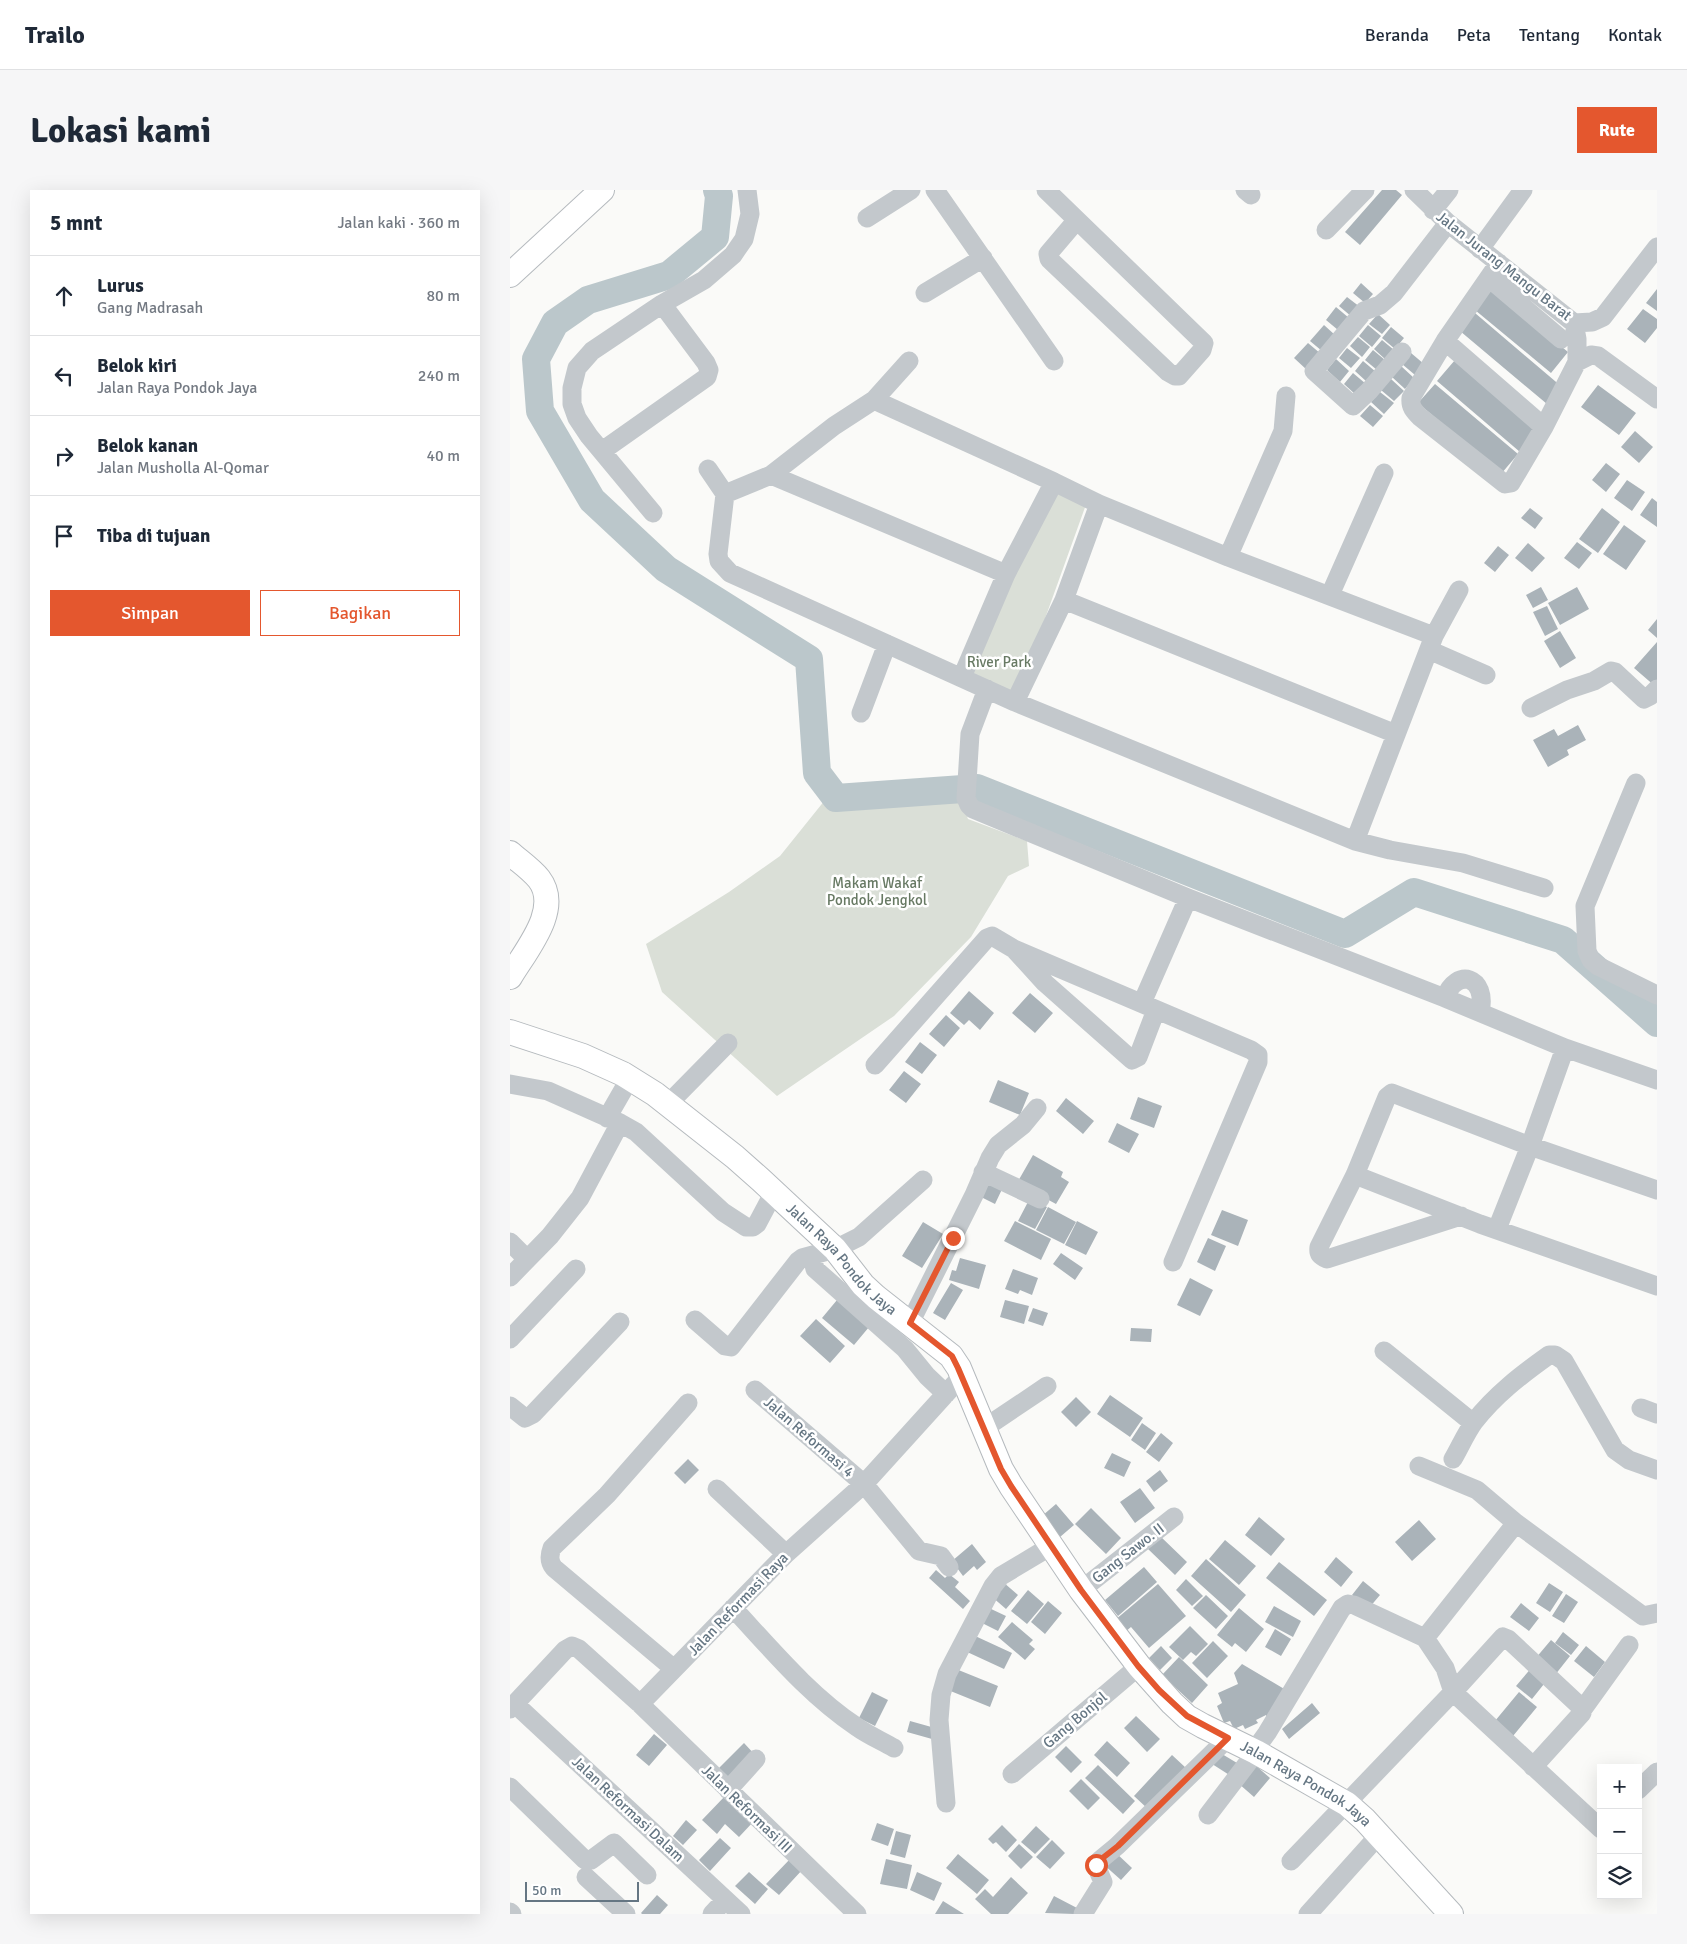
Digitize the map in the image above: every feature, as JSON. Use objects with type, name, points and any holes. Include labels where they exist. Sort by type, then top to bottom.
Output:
[{"type":"main road","points":[[510,275],[602,190]]},
{"type":"main road","points":[[510,853],[538,878],[544,887],[547,907],[545,918],[510,977]]},
{"type":"main road","name":"Jalan Raya Pondok Jaya","points":[[510,1032],[583,1056],[630,1078],[668,1104],[735,1157],[774,1192],[835,1249],[863,1285],[952,1356],[955,1380],[983,1428],[1001,1469],[1011,1486],[1081,1590],[1138,1666],[1159,1690],[1187,1716],[1255,1751],[1347,1804],[1379,1835],[1451,1914]]},
{"type":"street","points":[[653,513],[589,436],[577,418],[572,404],[572,388],[576,368],[592,352],[662,304],[704,280],[732,255],[744,239],[750,214],[748,190]]},
{"type":"street","points":[[867,218],[912,190]]},
{"type":"street","points":[[936,190],[1054,361]]},
{"type":"street","points":[[1046,190],[1204,343],[1202,350],[1179,376],[1168,372],[1049,259],[1048,254],[1076,221]]},
{"type":"street","points":[[1326,230],[1365,190]]},
{"type":"street","name":"Jalan Jurang Mangu Barat","points":[[1414,190],[1433,210],[1480,249],[1494,270],[1574,323],[1592,322],[1603,316],[1657,247]]},
{"type":"street","points":[[1433,210],[1449,190]]},
{"type":"street","points":[[1480,249],[1523,190]]},
{"type":"street","points":[[1402,352],[1369,391],[1353,406],[1314,371],[1364,311],[1380,305],[1394,293],[1448,223]]},
{"type":"street","points":[[925,293],[982,258]]},
{"type":"street","points":[[1561,339],[1494,270],[1445,341],[1411,398],[1410,403],[1413,410],[1497,479],[1508,485],[1544,427],[1577,362],[1577,339],[1574,323]]},
{"type":"street","points":[[602,451],[706,377],[709,370],[706,363],[662,304]]},
{"type":"street","points":[[1445,341],[1544,427]]},
{"type":"street","points":[[1577,362],[1591,355],[1598,356],[1657,399]]},
{"type":"street","points":[[725,494],[771,475],[834,426],[874,400],[909,361]]},
{"type":"street","points":[[1228,557],[1283,431],[1286,396]]},
{"type":"street","points":[[874,400],[1099,504],[1228,557],[1330,595],[1432,643],[1486,674]]},
{"type":"street","points":[[708,469],[725,494],[718,554],[719,561],[730,573],[1015,702],[1355,841],[1390,850],[1463,862],[1544,888]]},
{"type":"street","points":[[1330,595],[1384,473]]},
{"type":"street","points":[[771,475],[1006,574]]},
{"type":"street","points":[[962,677],[1006,574],[1054,482]]},
{"type":"street","points":[[1015,702],[1064,600],[1099,504]]},
{"type":"street","points":[[1355,841],[1432,643],[1459,590]]},
{"type":"street","points":[[1064,600],[1396,734]]},
{"type":"street","points":[[861,712],[887,644]]},
{"type":"street","points":[[1531,708],[1567,690],[1594,681],[1611,671],[1615,672],[1644,699],[1657,689]]},
{"type":"street","points":[[987,689],[970,734],[968,747],[966,798],[973,809],[1188,898],[1446,998],[1565,1048],[1657,1080]]},
{"type":"street","points":[[1636,782],[1585,906],[1587,951],[1591,960],[1598,966],[1657,994]]},
{"type":"street","points":[[1014,949],[1045,982],[1132,1060],[1138,1057],[1149,1006],[1188,898]]},
{"type":"street","points":[[875,1065],[987,938],[992,936],[1014,949],[1251,1050],[1258,1055],[1258,1062],[1173,1262]]},
{"type":"street","points":[[1446,998],[1448,989],[1456,982],[1464,979],[1473,981],[1478,985],[1482,996],[1480,1012]]},
{"type":"street","points":[[668,1104],[728,1043]]},
{"type":"street","points":[[1497,1229],[1530,1146],[1565,1048]]},
{"type":"street","points":[[510,1277],[550,1236],[580,1198],[630,1078]]},
{"type":"street","points":[[510,1084],[548,1091],[614,1120],[636,1132],[723,1212],[746,1227],[752,1227],[757,1224],[774,1192]]},
{"type":"street","points":[[1461,1216],[1327,1259],[1321,1257],[1318,1253],[1318,1247],[1355,1176],[1387,1097],[1392,1093],[1530,1146],[1657,1190]]},
{"type":"street","points":[[910,1323],[998,1144],[1023,1125],[1037,1108]]},
{"type":"street","points":[[983,1172],[1040,1199]]},
{"type":"street","points":[[1355,1176],[1657,1286]]},
{"type":"street","points":[[695,1320],[725,1346],[730,1347],[798,1261],[835,1249],[859,1237],[923,1180]]},
{"type":"street","points":[[510,1242],[527,1259]]},
{"type":"street","points":[[812,1256],[815,1269],[905,1349],[927,1376],[955,1380]]},
{"type":"street","points":[[510,1339],[576,1268]]},
{"type":"street","points":[[510,1406],[525,1418],[533,1414],[620,1322]]},
{"type":"street","points":[[1384,1352],[1474,1423]]},
{"type":"street","points":[[1452,1459],[1474,1423],[1513,1381],[1549,1355],[1555,1355],[1564,1361],[1615,1450],[1629,1460],[1657,1470]]},
{"type":"street","name":"Jalan Reformasi Raya","points":[[639,1703],[644,1701],[786,1554],[864,1484],[955,1380]]},
{"type":"street","points":[[983,1428],[1047,1386]]},
{"type":"street","name":"Jalan Reformasi 4","points":[[755,1390],[864,1484],[919,1551],[941,1556],[948,1567]]},
{"type":"street","points":[[674,1669],[554,1568],[549,1555],[552,1548],[607,1495],[688,1402]]},
{"type":"street","points":[[1419,1466],[1477,1490],[1516,1523],[1643,1616],[1657,1613]]},
{"type":"street","points":[[717,1489],[786,1554]]},
{"type":"street","name":"Gang Sawo. II","points":[[1081,1590],[1174,1517]]},
{"type":"street","points":[[1425,1638],[1516,1523]]},
{"type":"street","points":[[946,1803],[939,1720],[941,1694],[947,1674],[993,1586],[1001,1576],[1051,1546]]},
{"type":"street","points":[[1208,1815],[1267,1733],[1345,1606],[1354,1605],[1425,1638],[1444,1668],[1453,1692],[1597,1825]]},
{"type":"street","points":[[733,1608],[795,1676],[829,1707],[858,1728],[894,1748]]},
{"type":"street","points":[[1291,1861],[1503,1637],[1508,1639],[1583,1709]]},
{"type":"street","points":[[1533,1767],[1582,1714],[1583,1709],[1629,1645]]},
{"type":"street","points":[[512,1707],[565,1650],[572,1646],[579,1648],[639,1703]]},
{"type":"street","name":"Gang Bonjol","points":[[1012,1774],[1138,1666]]},
{"type":"street","name":"Jalan Reformasi III","points":[[639,1703],[857,1914]]},
{"type":"street","name":"Jalan Reformasi Dalam","points":[[512,1707],[741,1914]]},
{"type":"street","points":[[1083,1914],[1103,1882],[1097,1868],[1100,1860],[1118,1846],[1228,1738]]},
{"type":"street","points":[[728,1790],[756,1759]]},
{"type":"street","points":[[1642,1786],[1657,1772]]},
{"type":"street","points":[[510,1786],[586,1860],[591,1860],[614,1843],[647,1875]]},
{"type":"street","points":[[1308,1914],[1379,1835]]},
{"type":"street","points":[[586,1877],[626,1914]]},
{"type":"street","points":[[712,1914],[725,1900]]},
{"type":"green space","name":"River Park","points":[[1054,482],[1088,499],[1015,702],[962,677]]},
{"type":"green space","name":"Makam Wakaf Pondok Jengkol","points":[[954,782],[968,819],[1027,841],[1029,866],[1008,876],[971,937],[894,1016],[777,1096],[662,992],[646,944],[729,892],[780,856],[825,800]]},
{"type":"building","points":[[1382,190],[1396,190],[1402,195],[1360,245],[1345,232]]},
{"type":"building","points":[[1361,283],[1373,294],[1365,303],[1353,293]]},
{"type":"building","points":[[1492,289],[1568,352],[1551,373],[1475,310]]},
{"type":"building","points":[[1657,289],[1657,311],[1646,303]]},
{"type":"building","points":[[1347,297],[1360,307],[1352,317],[1339,306]]},
{"type":"building","points":[[1336,307],[1349,318],[1338,330],[1326,320]]},
{"type":"building","points":[[1643,309],[1657,319],[1657,328],[1645,343],[1627,329]]},
{"type":"building","points":[[1475,313],[1562,387],[1547,404],[1460,331]]},
{"type":"building","points":[[1378,314],[1390,325],[1382,334],[1369,324]]},
{"type":"building","points":[[1324,325],[1335,335],[1322,351],[1310,341]]},
{"type":"building","points":[[1368,325],[1381,336],[1372,347],[1359,336]]},
{"type":"building","points":[[1391,327],[1404,338],[1395,349],[1382,338]]},
{"type":"building","points":[[1358,337],[1370,347],[1362,357],[1350,346]]},
{"type":"building","points":[[1382,340],[1394,350],[1386,360],[1374,349]]},
{"type":"building","points":[[1308,343],[1321,354],[1307,370],[1294,358]]},
{"type":"building","points":[[1347,348],[1360,358],[1351,368],[1339,358]]},
{"type":"building","points":[[1373,350],[1385,360],[1377,370],[1365,360]]},
{"type":"building","points":[[1411,353],[1424,364],[1415,375],[1402,364]]},
{"type":"building","points":[[1336,359],[1349,371],[1340,382],[1327,370]]},
{"type":"building","points":[[1455,360],[1538,431],[1520,452],[1437,381]]},
{"type":"building","points":[[1363,361],[1376,372],[1367,382],[1355,371]]},
{"type":"building","points":[[1401,366],[1414,378],[1405,389],[1392,377]]},
{"type":"building","points":[[1353,373],[1366,384],[1356,395],[1344,384]]},
{"type":"building","points":[[1391,379],[1404,391],[1394,401],[1381,390]]},
{"type":"building","points":[[1435,384],[1518,454],[1501,474],[1418,403]]},
{"type":"building","points":[[1598,385],[1636,413],[1619,435],[1581,407]]},
{"type":"building","points":[[1380,392],[1394,403],[1384,414],[1371,402]]},
{"type":"building","points":[[1370,405],[1383,416],[1373,427],[1360,416]]},
{"type":"building","points":[[1635,431],[1653,447],[1639,463],[1621,447]]},
{"type":"building","points":[[1606,463],[1620,474],[1606,492],[1592,480]]},
{"type":"building","points":[[1627,480],[1645,492],[1632,511],[1614,498]]},
{"type":"building","points":[[1652,498],[1657,502],[1657,527],[1640,515]]},
{"type":"building","points":[[1530,508],[1543,518],[1535,529],[1521,518]]},
{"type":"building","points":[[1602,508],[1620,522],[1598,553],[1579,539]]},
{"type":"building","points":[[1624,525],[1646,541],[1626,570],[1603,554]]},
{"type":"building","points":[[1577,542],[1592,553],[1579,569],[1564,558]]},
{"type":"building","points":[[1528,543],[1545,558],[1532,572],[1515,558]]},
{"type":"building","points":[[1498,546],[1509,555],[1495,572],[1484,563]]},
{"type":"building","points":[[1541,587],[1548,600],[1533,608],[1526,595]]},
{"type":"building","points":[[1577,587],[1589,609],[1560,625],[1548,603]]},
{"type":"building","points":[[1547,606],[1558,629],[1545,636],[1533,612]]},
{"type":"building","points":[[1657,619],[1657,638],[1648,630]]},
{"type":"building","points":[[1560,631],[1576,658],[1560,668],[1544,641]]},
{"type":"building","points":[[1657,642],[1657,686],[1656,687],[1634,668]]},
{"type":"building","points":[[1578,725],[1586,740],[1567,750],[1569,755],[1548,767],[1533,740],[1554,729],[1558,736]]},
{"type":"building","points":[[969,991],[994,1013],[980,1030],[969,1020],[964,1025],[950,1013]]},
{"type":"building","points":[[1030,993],[1053,1013],[1035,1033],[1012,1013]]},
{"type":"building","points":[[946,1015],[960,1028],[944,1047],[929,1034]]},
{"type":"building","points":[[920,1042],[937,1055],[922,1074],[905,1062]]},
{"type":"building","points":[[904,1071],[921,1084],[906,1103],[889,1090]]},
{"type":"building","points":[[998,1080],[1029,1093],[1020,1115],[989,1102]]},
{"type":"building","points":[[1138,1097],[1162,1106],[1154,1128],[1130,1119]]},
{"type":"building","points":[[1066,1098],[1094,1121],[1083,1134],[1056,1111]]},
{"type":"building","points":[[1117,1123],[1139,1134],[1129,1153],[1108,1142]]},
{"type":"building","points":[[1033,1155],[1063,1172],[1061,1177],[1069,1182],[1056,1204],[1017,1183]]},
{"type":"building","points":[[987,1176],[1004,1185],[995,1204],[977,1195]]},
{"type":"building","points":[[1030,1198],[1047,1207],[1035,1229],[1018,1221]]},
{"type":"building","points":[[1048,1207],[1076,1222],[1064,1244],[1036,1230]]},
{"type":"building","points":[[1222,1210],[1248,1220],[1238,1246],[1211,1235]]},
{"type":"building","points":[[1015,1221],[1051,1239],[1041,1260],[1004,1241]]},
{"type":"building","points":[[1077,1221],[1098,1232],[1086,1255],[1065,1245]]},
{"type":"building","points":[[923,1222],[943,1234],[922,1268],[902,1256]]},
{"type":"building","points":[[1208,1238],[1226,1246],[1215,1271],[1197,1262]]},
{"type":"building","points":[[1061,1253],[1083,1268],[1075,1280],[1053,1264]]},
{"type":"building","points":[[960,1258],[986,1265],[979,1289],[949,1280],[952,1270],[956,1271]]},
{"type":"building","points":[[1013,1269],[1038,1278],[1032,1295],[1020,1290],[1018,1294],[1005,1289]]},
{"type":"building","points":[[1190,1278],[1213,1290],[1200,1316],[1177,1305]]},
{"type":"building","points":[[951,1283],[963,1290],[945,1320],[933,1313]]},
{"type":"building","points":[[837,1300],[869,1327],[854,1345],[822,1318]]},
{"type":"building","points":[[1005,1300],[1029,1306],[1024,1324],[1000,1317]]},
{"type":"building","points":[[1033,1308],[1048,1313],[1043,1326],[1028,1321]]},
{"type":"building","points":[[816,1319],[845,1346],[830,1363],[800,1336]]},
{"type":"building","points":[[1131,1328],[1152,1329],[1151,1342],[1130,1341]]},
{"type":"building","points":[[1110,1395],[1143,1418],[1130,1437],[1097,1414]]},
{"type":"building","points":[[1076,1397],[1091,1412],[1076,1427],[1061,1412]]},
{"type":"building","points":[[1142,1423],[1156,1433],[1145,1450],[1131,1440]]},
{"type":"building","points":[[1161,1433],[1173,1443],[1159,1462],[1146,1452]]},
{"type":"building","points":[[1112,1453],[1131,1462],[1124,1477],[1104,1468]]},
{"type":"building","points":[[688,1459],[699,1470],[685,1484],[674,1473]]},
{"type":"building","points":[[1160,1470],[1168,1481],[1154,1492],[1146,1481]]},
{"type":"building","points":[[1140,1488],[1155,1508],[1135,1523],[1120,1502]]},
{"type":"building","points":[[1056,1504],[1074,1525],[1060,1537],[1042,1516]]},
{"type":"building","points":[[1091,1508],[1121,1538],[1106,1554],[1075,1524]]},
{"type":"building","points":[[1259,1517],[1285,1539],[1271,1556],[1245,1535]]},
{"type":"building","points":[[1419,1520],[1436,1539],[1412,1561],[1395,1542]]},
{"type":"building","points":[[1160,1536],[1187,1562],[1175,1575],[1148,1549]]},
{"type":"building","points":[[1225,1540],[1256,1566],[1239,1585],[1209,1559]]},
{"type":"building","points":[[972,1544],[986,1562],[977,1570],[974,1566],[963,1576],[952,1561]]},
{"type":"building","points":[[1336,1557],[1353,1572],[1341,1587],[1324,1572]]},
{"type":"building","points":[[1206,1559],[1246,1595],[1231,1612],[1191,1576]]},
{"type":"building","points":[[1279,1562],[1327,1600],[1314,1616],[1266,1578]]},
{"type":"building","points":[[1144,1567],[1157,1582],[1118,1616],[1105,1600]]},
{"type":"building","points":[[936,1570],[945,1578],[949,1574],[959,1582],[955,1587],[970,1601],[963,1609],[929,1578]]},
{"type":"building","points":[[1186,1579],[1203,1596],[1192,1606],[1176,1590]]},
{"type":"building","points":[[1363,1581],[1380,1595],[1369,1608],[1352,1595]]},
{"type":"building","points":[[1003,1582],[1018,1595],[1006,1609],[991,1596]]},
{"type":"building","points":[[1549,1583],[1563,1592],[1550,1612],[1536,1603]]},
{"type":"building","points":[[1158,1584],[1186,1616],[1149,1648],[1131,1627],[1125,1632],[1115,1620]]},
{"type":"building","points":[[1028,1590],[1044,1604],[1027,1624],[1011,1611]]},
{"type":"building","points":[[1566,1594],[1578,1602],[1564,1623],[1552,1616]]},
{"type":"building","points":[[1206,1595],[1228,1616],[1216,1629],[1193,1608]]},
{"type":"building","points":[[1048,1601],[1062,1613],[1045,1634],[1031,1622]]},
{"type":"building","points":[[1521,1603],[1539,1618],[1529,1631],[1510,1617]]},
{"type":"building","points":[[1274,1606],[1301,1621],[1293,1637],[1265,1622]]},
{"type":"building","points":[[989,1608],[1006,1616],[998,1631],[982,1623]]},
{"type":"building","points":[[1239,1608],[1264,1629],[1246,1652],[1235,1643],[1232,1647],[1217,1635]]},
{"type":"building","points":[[1012,1622],[1033,1640],[1029,1644],[1035,1649],[1025,1660],[998,1637]]},
{"type":"building","points":[[1190,1626],[1208,1644],[1196,1656],[1191,1652],[1183,1660],[1169,1647]]},
{"type":"building","points":[[1275,1629],[1291,1639],[1281,1656],[1265,1647]]},
{"type":"building","points":[[1563,1632],[1579,1645],[1571,1655],[1555,1643]]},
{"type":"building","points":[[973,1635],[1012,1653],[1004,1669],[965,1651]]},
{"type":"building","points":[[1551,1640],[1570,1656],[1555,1675],[1535,1659]]},
{"type":"building","points":[[1213,1641],[1228,1656],[1207,1678],[1192,1663]]},
{"type":"building","points":[[1161,1646],[1172,1658],[1160,1670],[1149,1658]]},
{"type":"building","points":[[1586,1646],[1605,1662],[1594,1677],[1574,1661]]},
{"type":"building","points":[[1179,1657],[1208,1685],[1192,1703],[1162,1675]]},
{"type":"building","points":[[1242,1664],[1291,1693],[1270,1724],[1266,1715],[1256,1720],[1258,1723],[1245,1729],[1243,1725],[1234,1729],[1230,1721],[1224,1723],[1217,1706],[1222,1703],[1218,1693],[1238,1684],[1234,1673]]},
{"type":"building","points":[[1533,1666],[1548,1679],[1532,1699],[1516,1686]]},
{"type":"building","points":[[956,1669],[998,1686],[990,1707],[948,1690]]},
{"type":"building","points":[[872,1692],[888,1700],[875,1726],[859,1718]]},
{"type":"building","points":[[1519,1692],[1537,1707],[1513,1736],[1495,1721]]},
{"type":"building","points":[[1312,1703],[1320,1713],[1289,1739],[1282,1729]]},
{"type":"building","points":[[1136,1716],[1160,1739],[1147,1752],[1124,1728]]},
{"type":"building","points":[[910,1721],[935,1728],[932,1739],[907,1732]]},
{"type":"building","points":[[654,1734],[667,1745],[649,1766],[636,1755]]},
{"type":"building","points":[[1107,1741],[1130,1763],[1117,1777],[1094,1755]]},
{"type":"building","points":[[744,1743],[756,1756],[729,1781],[718,1769]]},
{"type":"building","points":[[1066,1746],[1082,1762],[1071,1773],[1055,1757]]},
{"type":"building","points":[[1217,1751],[1242,1766],[1234,1778],[1209,1762]]},
{"type":"building","points":[[1172,1755],[1186,1768],[1148,1809],[1134,1796]]},
{"type":"building","points":[[1254,1764],[1270,1778],[1254,1797],[1238,1783]]},
{"type":"building","points":[[1098,1765],[1135,1801],[1123,1814],[1085,1778]]},
{"type":"building","points":[[1081,1779],[1100,1798],[1088,1810],[1069,1791]]},
{"type":"building","points":[[726,1795],[754,1821],[739,1837],[725,1824],[717,1834],[702,1820]]},
{"type":"building","points":[[686,1820],[697,1830],[683,1845],[673,1836]]},
{"type":"building","points":[[877,1823],[894,1829],[888,1846],[871,1840]]},
{"type":"building","points":[[1002,1825],[1017,1840],[1006,1852],[996,1842],[993,1844],[988,1839]]},
{"type":"building","points":[[1036,1826],[1050,1839],[1035,1854],[1021,1842]]},
{"type":"building","points":[[896,1831],[911,1835],[905,1858],[890,1854]]},
{"type":"building","points":[[720,1838],[731,1848],[710,1871],[699,1860]]},
{"type":"building","points":[[1052,1840],[1065,1853],[1050,1869],[1036,1857]]},
{"type":"building","points":[[1019,1844],[1033,1857],[1021,1869],[1008,1856]]},
{"type":"building","points":[[1115,1852],[1132,1868],[1121,1880],[1103,1864]]},
{"type":"building","points":[[958,1854],[989,1880],[977,1894],[946,1868]]},
{"type":"building","points":[[791,1858],[803,1869],[779,1895],[766,1884]]},
{"type":"building","points":[[886,1859],[912,1865],[907,1889],[880,1884]]},
{"type":"building","points":[[749,1872],[768,1889],[755,1904],[735,1886]]},
{"type":"building","points":[[917,1872],[942,1883],[934,1901],[910,1890]]},
{"type":"building","points":[[1011,1877],[1028,1893],[1008,1914],[991,1914],[975,1899],[985,1889],[993,1897]]},
{"type":"building","points":[[657,1895],[668,1905],[660,1914],[642,1914],[641,1913]]},
{"type":"building","points":[[1054,1896],[1077,1908],[1074,1914],[1045,1913]]},
{"type":"building","points":[[943,1901],[964,1914],[935,1914]]},
{"type":"waterway","points":[[717,190],[719,196],[715,237],[669,275],[588,300],[555,323],[536,359],[540,411],[592,500],[666,569],[809,659],[817,773],[836,798],[977,788],[1345,934],[1414,892],[1563,940],[1657,1023]]},
{"type":"route","points":[[953,1238],[910,1323],[952,1356],[1001,1469],[1011,1486],[1081,1590],[1138,1666],[1159,1690],[1187,1716],[1228,1738],[1118,1846],[1096,1865]]}]
